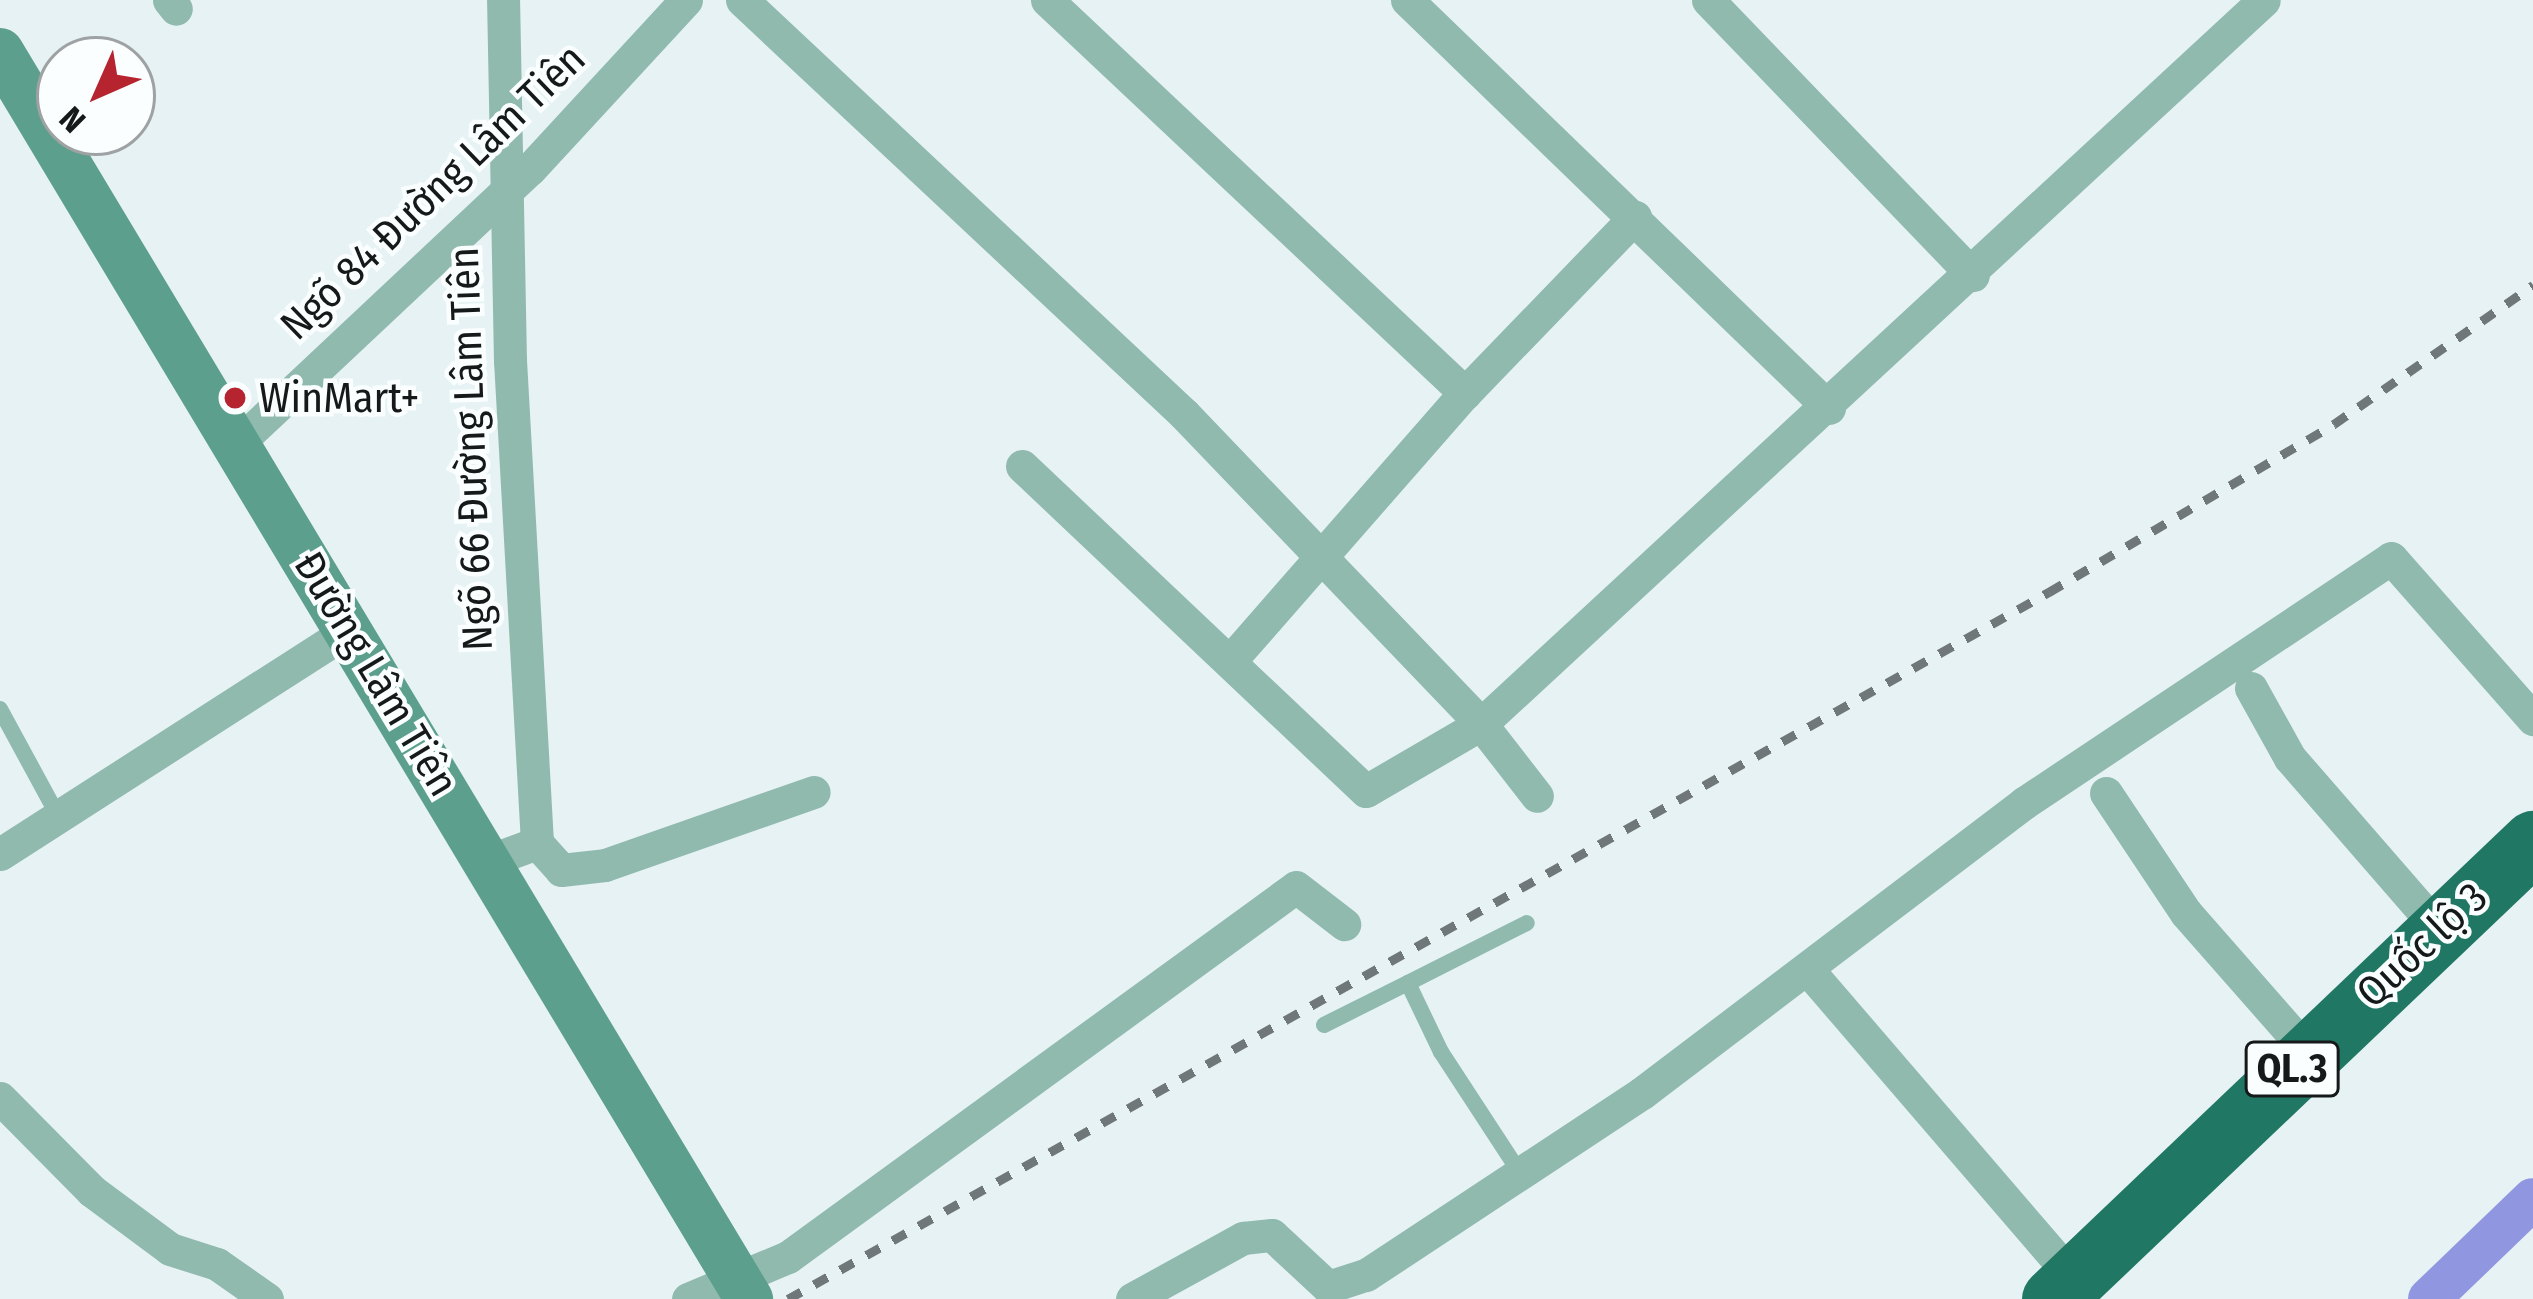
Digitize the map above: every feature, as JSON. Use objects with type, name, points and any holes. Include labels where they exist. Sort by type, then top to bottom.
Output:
[{"type":"highway","name":"Quốc lộ 3","points":[[2064,1289],[2533,842]]},
{"type":"street","name":"Ngõ 66 Đường Lâm Tiên","points":[[503,0],[507,192],[537,843]]},
{"type":"street","name":"Ngõ 84 Đường Lâm Tiên","points":[[238,443],[507,192],[686,0]]},
{"type":"street","points":[[742,0],[1184,414],[1481,724],[1538,796]]},
{"type":"street","points":[[1046,0],[1465,393]]},
{"type":"street","points":[[1407,0],[1829,407]]},
{"type":"street","points":[[1708,0],[1973,275]]},
{"type":"street","points":[[1022,466],[1366,791],[1481,724],[1973,275],[2264,0]]},
{"type":"street","name":"Đường Lâm Tiên","points":[[0,52],[743,1289]]},
{"type":"street","points":[[1230,661],[1465,393],[1635,217]]},
{"type":"street","points":[[1132,1299],[1243,1238],[1272,1235],[1327,1293],[1366,1275],[1809,971],[2024,803],[2391,558],[2533,719]]},
{"type":"street","points":[[0,854],[349,630]]},
{"type":"street","points":[[2251,688],[2290,758],[2438,928]]},
{"type":"street","points":[[488,861],[537,843],[562,870],[604,865],[814,792]]},
{"type":"street","points":[[2105,793],[2186,914],[2309,1052]]},
{"type":"street","points":[[688,1299],[743,1289],[1296,887],[1344,923]]},
{"type":"street","points":[[1809,971],[2064,1289]]},
{"type":"street","points":[[0,1098],[139,1226],[267,1299]]},
{"type":"lane","points":[[0,710],[58,816]]},
{"type":"lane","points":[[1324,1025],[1527,923]]},
{"type":"lane","points":[[1408,983],[1441,1052],[1520,1173]]},
{"type":"waterway","points":[[2429,1299],[2533,1199]]},
{"type":"railway","points":[[788,1299],[2049,592],[2334,424],[2533,285]]},
{"type":"place","name":"WinMart+","points":[[235,398]]}]
